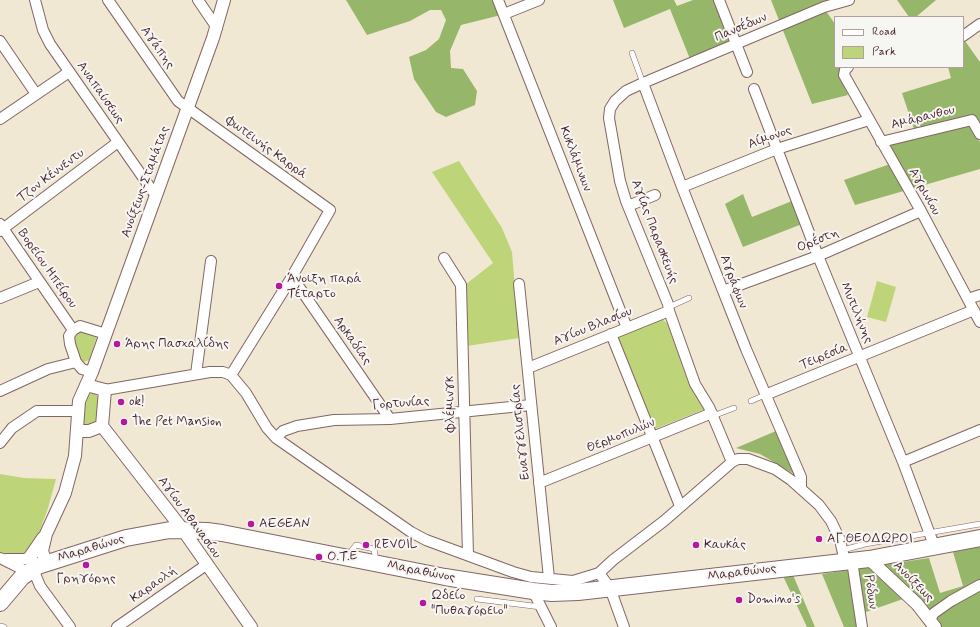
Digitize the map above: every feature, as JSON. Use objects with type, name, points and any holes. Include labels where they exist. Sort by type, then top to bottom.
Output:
[{"type":"main road","name":"Μαραθώνος","points":[[34,565],[126,538],[170,530],[183,530],[222,533],[436,575],[533,591],[578,592],[847,558],[869,559],[932,540],[980,538]]},
{"type":"main road","points":[[0,603],[34,565]]},
{"type":"street","name":"Αναπαύσεως","points":[[35,0],[50,44],[156,196]]},
{"type":"street","name":"Αγάπης","points":[[108,0],[178,101],[188,109]]},
{"type":"street","points":[[198,0],[217,28]]},
{"type":"street","name":"Ανοίξεως-Σταμάτας","points":[[46,534],[68,485],[75,456],[79,401],[92,372],[188,109],[217,28],[224,0]]},
{"type":"street","name":"Κυκλάμινων","points":[[498,0],[627,328]]},
{"type":"street","points":[[504,14],[539,0]]},
{"type":"street","points":[[719,0],[747,72]]},
{"type":"street","name":"Πανσέδων","points":[[643,83],[836,2],[849,0]]},
{"type":"street","points":[[964,35],[980,24]]},
{"type":"street","points":[[0,40],[36,94]]},
{"type":"street","name":"Αγρινίου","points":[[846,71],[869,120],[921,211],[980,322]]},
{"type":"street","points":[[0,119],[69,72]]},
{"type":"street","name":"Αγράφων","points":[[643,83],[723,291],[765,395],[801,477],[801,488]]},
{"type":"street","name":"Αγίας Παρασκευής","points":[[643,83],[626,91],[615,101],[610,109],[609,118],[620,180],[628,206],[669,309],[694,384],[712,415],[732,462]]},
{"type":"street","name":"Μυτιλήνης","points":[[754,89],[818,256],[903,462],[932,540]]},
{"type":"street","name":"Φωτεινής Καρρά","points":[[188,109],[330,210],[290,280]]},
{"type":"street","name":"Αίμονος","points":[[682,187],[777,149],[869,120]]},
{"type":"street","name":"Αμάρανθου","points":[[881,142],[972,120],[980,134]]},
{"type":"street","name":"Τζον Κέννεντυ","points":[[1,228],[118,142]]},
{"type":"street","points":[[628,206],[655,195]]},
{"type":"street","name":"Ορέστη","points":[[723,291],[818,256],[921,211]]},
{"type":"street","name":"Βορείου Ηπείρου","points":[[1,228],[73,330]]},
{"type":"street","name":"Φλέμινγκ","points":[[444,258],[461,285],[468,555]]},
{"type":"street","points":[[196,374],[211,261]]},
{"type":"street","points":[[231,375],[290,280]]},
{"type":"street","name":"Αρκαδίας","points":[[290,280],[297,284],[390,420]]},
{"type":"street","points":[[0,298],[39,282]]},
{"type":"street","name":"Ευαγγελιστρίας","points":[[519,284],[549,578]]},
{"type":"street","points":[[968,299],[980,295]]},
{"type":"street","name":"Αγίου Βλασίου","points":[[528,368],[627,328],[669,309]]},
{"type":"street","name":"Τειρεσία","points":[[765,395],[974,310]]},
{"type":"street","points":[[92,372],[82,369],[76,362],[69,340],[73,330],[84,326],[106,334]]},
{"type":"street","points":[[612,334],[680,506]]},
{"type":"street","points":[[0,391],[48,369],[76,362]]},
{"type":"street","points":[[86,385],[105,390],[210,372],[223,372],[231,375],[246,394],[267,428],[276,438],[411,532],[426,540],[513,572],[531,577],[573,581],[599,573],[613,560],[658,526],[732,462]]},
{"type":"street","points":[[77,430],[89,431],[102,426],[105,390]]},
{"type":"street","name":"Γορτυνίας","points":[[276,438],[283,431],[298,426],[334,420],[390,420],[531,405]]},
{"type":"street","points":[[0,443],[12,428],[37,411],[78,411]]},
{"type":"street","name":"Θερμοπυλών","points":[[539,483],[712,415]]},
{"type":"street","name":"Αγίου Αθανασίου","points":[[102,426],[183,530],[206,565],[251,627]]},
{"type":"street","points":[[903,462],[980,430]]},
{"type":"street","name":"Ρόδων","points":[[732,462],[738,459],[748,459],[775,469],[801,488],[819,505],[831,521],[847,558],[862,627]]},
{"type":"street","points":[[34,565],[42,551],[46,534]]},
{"type":"street","points":[[46,534],[34,565],[40,586],[70,627]]},
{"type":"street","points":[[3,558],[13,565],[34,565]]},
{"type":"street","points":[[3,558],[25,559],[34,565]]},
{"type":"street","name":"Ανοίξεως","points":[[869,559],[907,593],[932,623]]},
{"type":"street","name":"Καραολή","points":[[117,627],[206,565]]},
{"type":"street","points":[[599,573],[610,588],[624,627]]},
{"type":"street","points":[[932,623],[934,613],[951,601],[980,585]]},
{"type":"street","points":[[533,591],[550,627]]},
{"type":"lane","points":[[632,53],[643,83]]},
{"type":"lane","points":[[669,309],[689,298]]},
{"type":"lane","name":"Τειρεσία","points":[[751,401],[765,395]]},
{"type":"lane","points":[[712,415],[734,408]]},
{"type":"lane","points":[[847,558],[865,544],[932,540],[980,524]]},
{"type":"lane","points":[[352,550],[356,545],[374,549],[375,555]]},
{"type":"lane","points":[[477,599],[541,607]]},
{"type":"lane","points":[[0,626],[4,627]]},
{"type":"green space","points":[[346,0],[496,0],[501,15],[461,25],[450,51],[451,68],[463,69],[477,91],[475,105],[446,117],[436,112],[414,79],[409,57],[426,50],[439,39],[446,20],[441,10],[430,10],[410,21],[367,35]]},
{"type":"green space","points":[[613,0],[674,0],[677,6],[693,0],[713,0],[730,42],[690,59],[670,9],[624,28]]},
{"type":"green space","points":[[771,0],[831,0],[823,2],[826,11],[834,23],[834,68],[842,68],[839,76],[848,95],[812,104]]},
{"type":"green space","points":[[897,0],[936,0],[917,16],[908,16]]},
{"type":"green space","points":[[964,42],[980,62],[980,131],[975,133],[980,142],[980,169],[855,205],[844,180],[896,162],[887,145],[917,138],[902,93],[951,78],[948,68],[964,68]]},
{"type":"green space","points":[[459,161],[502,228],[512,252],[519,338],[467,346],[465,285],[493,263],[432,172]]},
{"type":"green space","points":[[743,194],[752,217],[792,201],[802,224],[743,247],[725,204]]},
{"type":"green space","points":[[877,281],[896,287],[886,322],[867,317]]},
{"type":"green space","points":[[661,318],[668,324],[687,379],[705,409],[655,429],[617,337]]},
{"type":"green space","points":[[85,329],[97,336],[89,360],[84,362],[81,361],[72,339],[75,333]]},
{"type":"green space","points":[[90,394],[95,394],[99,397],[98,420],[94,425],[82,425],[85,398]]},
{"type":"green space","points":[[776,431],[796,475],[760,454],[736,448]]},
{"type":"green space","points":[[0,474],[24,478],[56,479],[48,508],[35,544],[26,554],[0,554]]},
{"type":"green space","points":[[980,546],[980,627],[926,627],[918,615],[903,599],[863,613],[858,627],[844,627],[822,574],[929,558],[940,593],[963,586],[953,552]]},
{"type":"green space","points":[[793,575],[815,627],[807,627],[783,576]]},
{"type":"place","name":"Άνοιξη παρά Τέταρτο","points":[[279,286]]},
{"type":"place","name":"Άρης Πασχαλίδης","points":[[117,344]]},
{"type":"place","name":"ok!","points":[[121,402]]},
{"type":"place","name":"The Pet Mansion","points":[[124,422]]},
{"type":"place","name":"AEGEAN","points":[[251,524]]},
{"type":"place","name":"ΑΓ.ΘΕΟΔΩΡΟΙ","points":[[819,539]]},
{"type":"place","name":"REVOIL","points":[[366,545]]},
{"type":"place","name":"Καυκάς","points":[[696,545]]},
{"type":"place","name":"Ο.Τ.Ε","points":[[319,557]]},
{"type":"place","name":"Γρηγόρης","points":[[86,565]]},
{"type":"place","name":"Domino's","points":[[739,600]]},
{"type":"place","name":"Ωδείο \"Πυθαγόρειο\"","points":[[423,603]]}]
